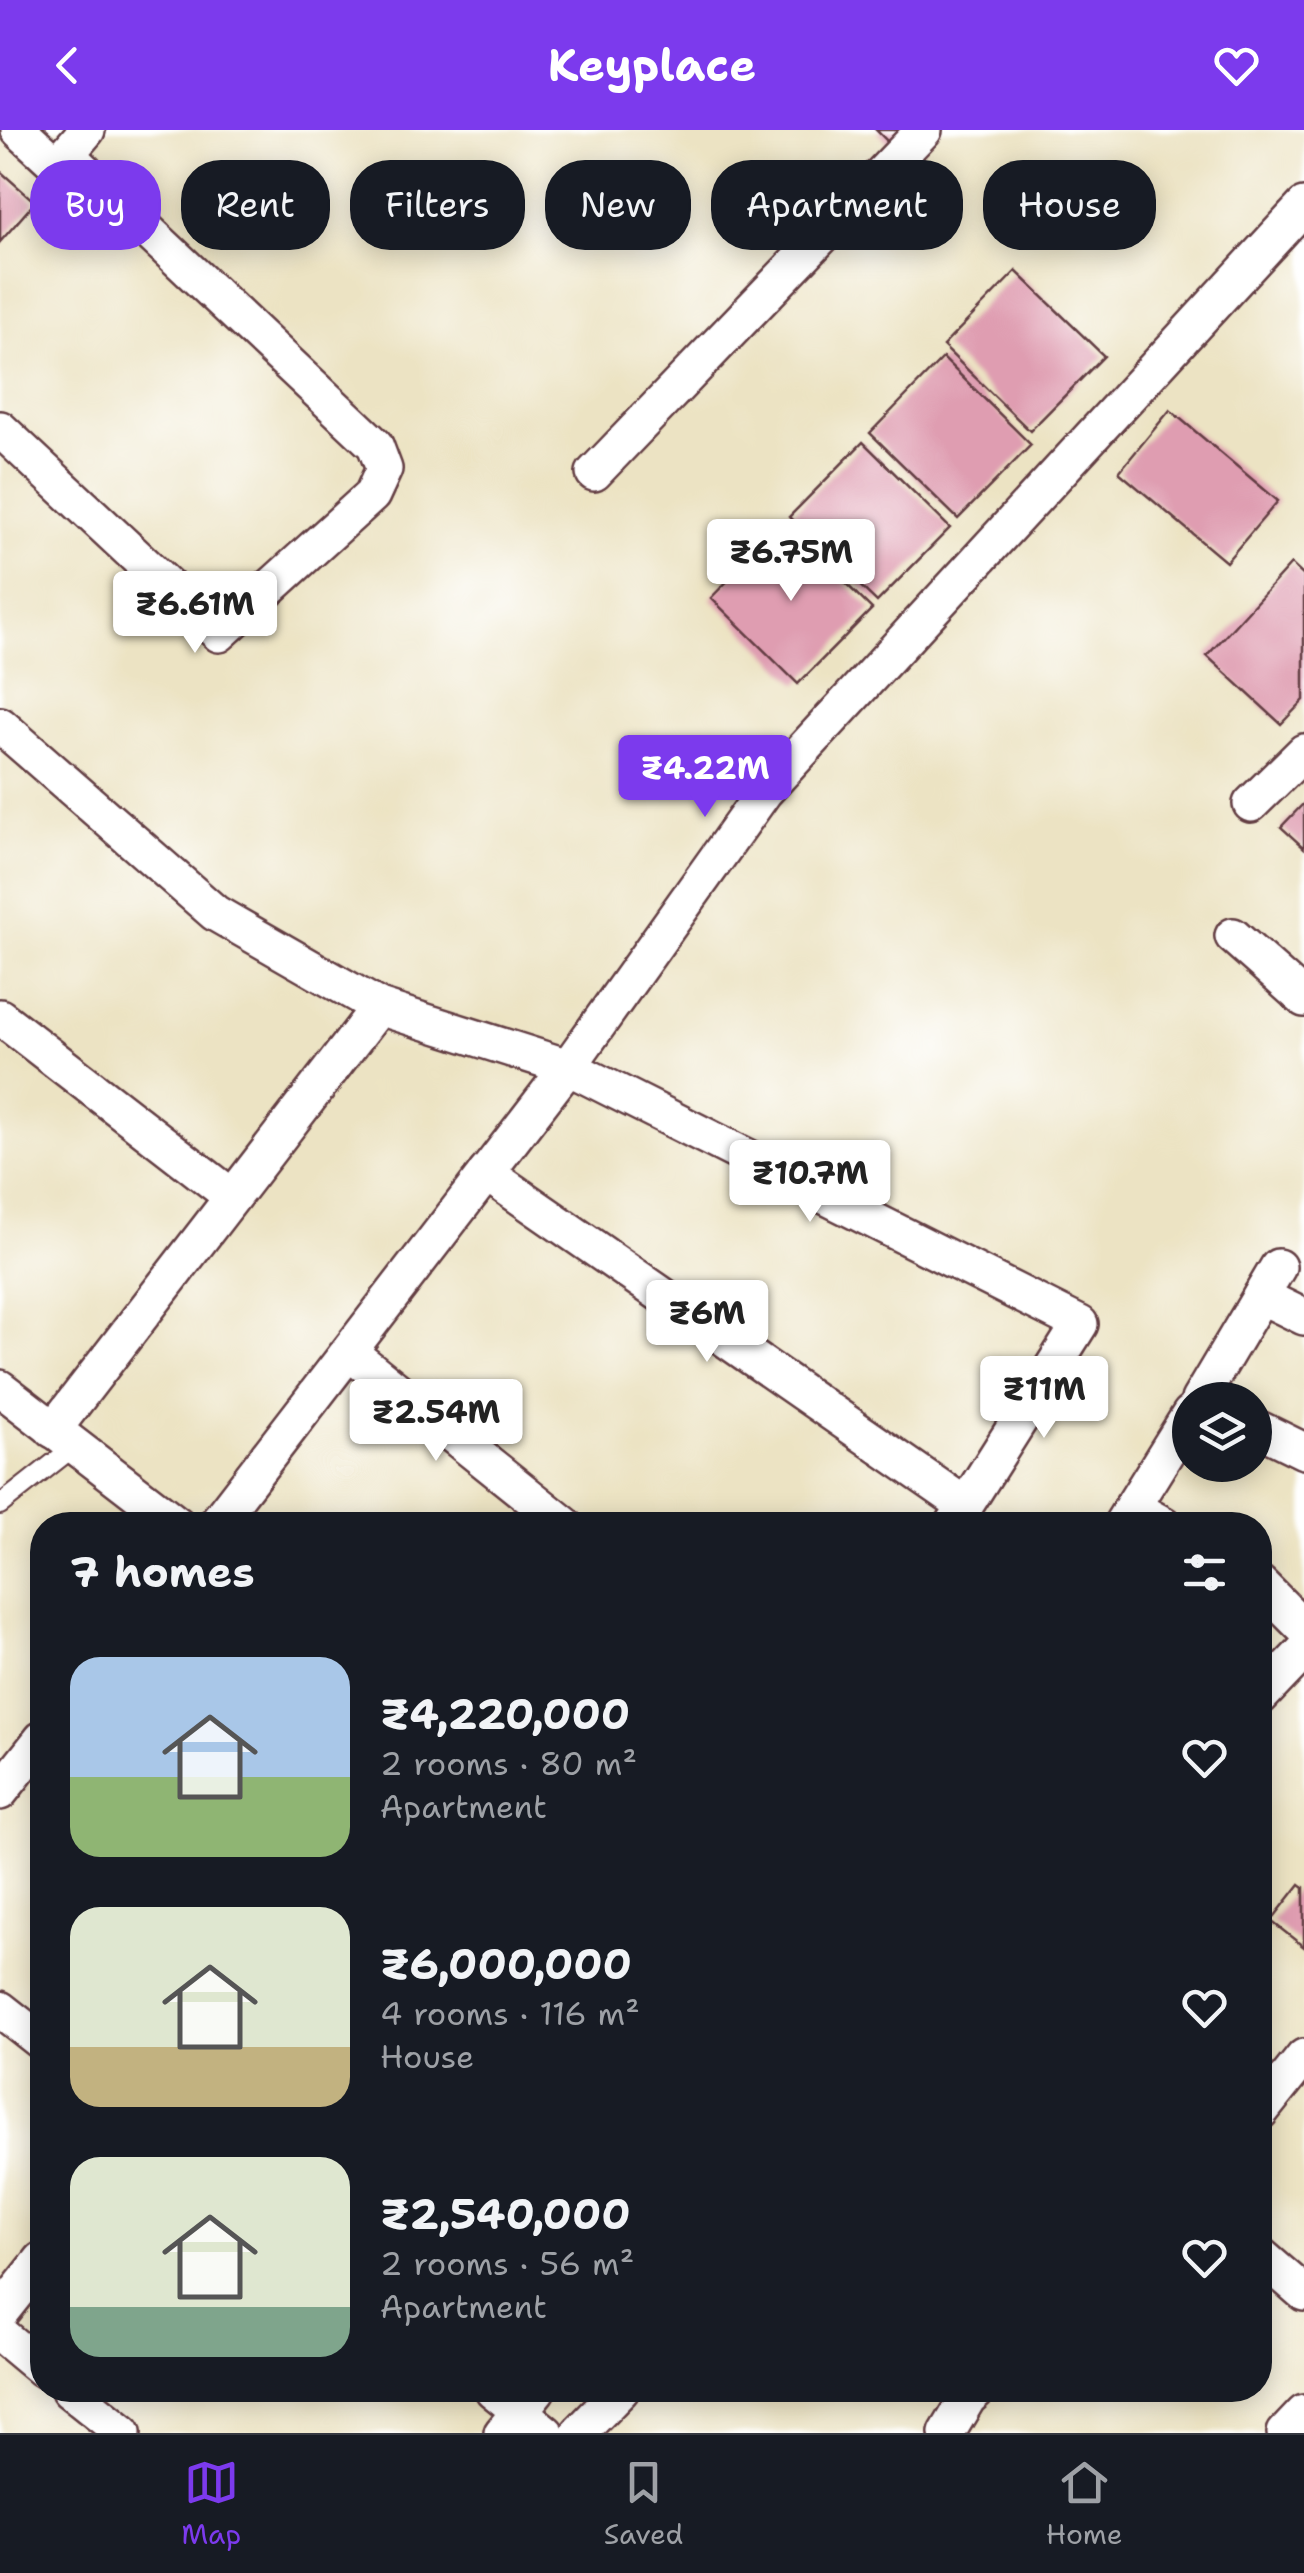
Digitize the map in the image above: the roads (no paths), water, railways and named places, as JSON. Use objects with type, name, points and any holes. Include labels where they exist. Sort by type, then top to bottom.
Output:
[{"type":"street","points":[[0,429],[219,634],[372,495],[384,470],[375,444],[76,142],[57,166],[18,130]]},
{"type":"street","points":[[594,473],[924,130]]},
{"type":"street","points":[[225,1512],[568,1067],[764,792],[1304,206]]},
{"type":"street","points":[[0,726],[214,913],[379,1007],[568,1067],[1080,1324],[961,1512]]},
{"type":"street","points":[[1252,804],[1304,752]]},
{"type":"street","points":[[1233,936],[1304,999]]},
{"type":"street","points":[[64,1438],[231,1196],[379,1007]]},
{"type":"street","points":[[0,1017],[231,1196]]},
{"type":"street","points":[[486,1172],[955,1512]]},
{"type":"street","points":[[1211,1382],[1270,1282],[1304,1317]]},
{"type":"street","points":[[348,1352],[548,1512]]},
{"type":"street","points":[[0,1388],[161,1512]]},
{"type":"street","points":[[1272,1435],[1304,1451]]},
{"type":"street","points":[[1129,1512],[1172,1443]]},
{"type":"street","points":[[1272,1596],[1304,1628]]},
{"type":"street","points":[[1272,1684],[1304,1651]]},
{"type":"street","points":[[0,1792],[30,1755]]},
{"type":"street","points":[[0,2009],[30,2033]]},
{"type":"street","points":[[1272,2097],[1304,2057]]},
{"type":"street","points":[[1272,2265],[1304,2293]]},
{"type":"street","points":[[0,2313],[30,2275]]},
{"type":"street","points":[[0,2334],[30,2358]]},
{"type":"street","points":[[84,2402],[122,2433]]},
{"type":"street","points":[[579,2433],[609,2402]]},
{"type":"street","points":[[947,2433],[966,2402]]},
{"type":"street","points":[[1284,2433],[1304,2413]]},
{"type":"lane","points":[[0,1505],[64,1438]]}]
